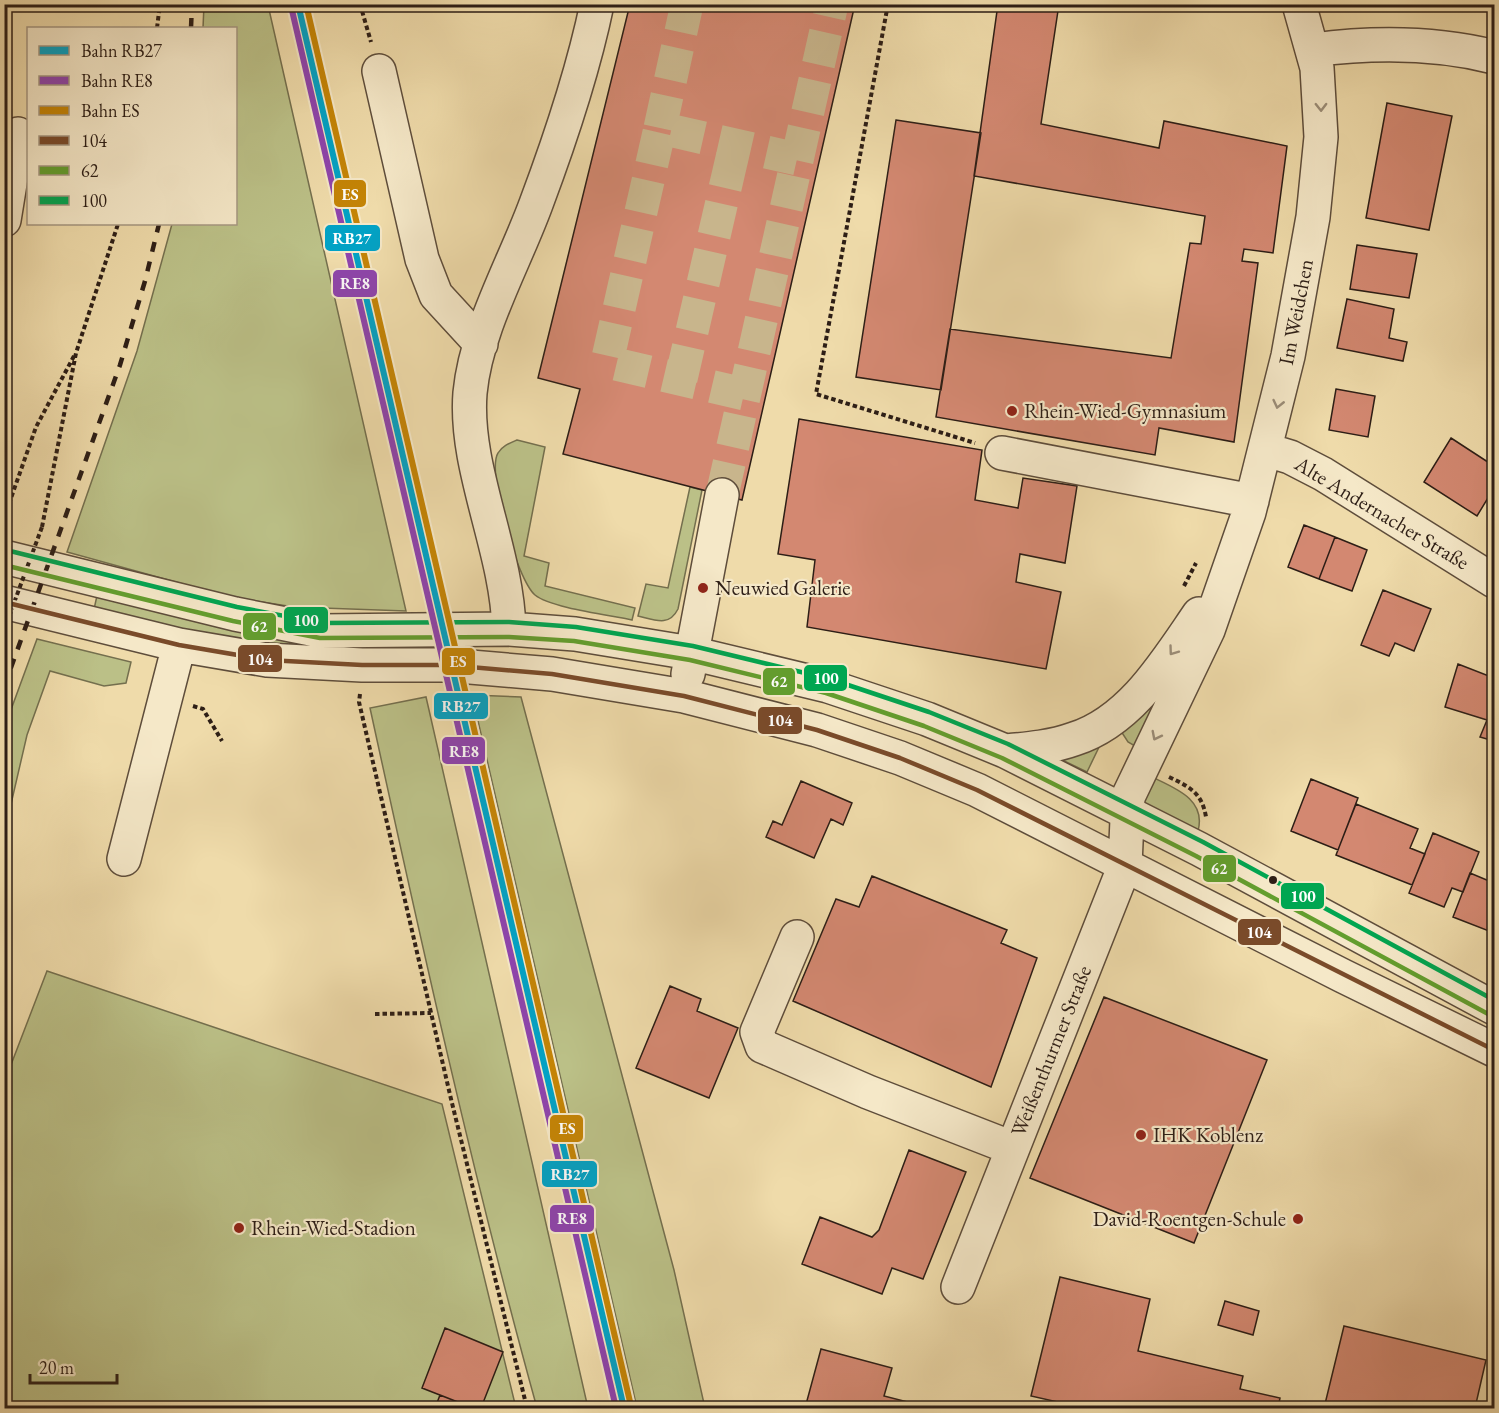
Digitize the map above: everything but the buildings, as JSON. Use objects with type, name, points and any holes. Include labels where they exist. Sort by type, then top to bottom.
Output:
[{"type":"street","points":[[509,629],[504,573],[472,444],[470,393],[481,344],[536,205],[564,120],[597,4]]},
{"type":"street","name":"Im Weidchen","points":[[1126,812],[1128,797],[1142,763],[1202,645],[1230,568],[1266,450],[1288,356],[1313,217],[1321,104],[1313,50],[1299,4]]},
{"type":"street","points":[[1313,50],[1353,45],[1407,44],[1494,57]]},
{"type":"street","points":[[379,71],[422,259],[436,295],[481,344]]},
{"type":"street","points":[[4,220],[18,134]]},
{"type":"street","name":"Alte Andernacher Straße","points":[[1266,450],[1290,457],[1323,474],[1494,581]]},
{"type":"street","points":[[1002,453],[1252,501]]},
{"type":"street","points":[[684,696],[722,495]]},
{"type":"street","points":[[4,557],[235,614],[321,631],[509,629],[610,638],[691,653],[839,689],[919,716],[1005,752],[1199,849],[1494,1008]]},
{"type":"street","name":"Im Weidchen","points":[[1005,752],[1074,740],[1090,733],[1114,717],[1155,676],[1230,568]]},
{"type":"street","points":[[4,602],[179,645],[267,660],[362,665],[480,666],[552,674],[684,696],[766,715],[859,743],[944,775],[1494,1050]]},
{"type":"street","points":[[124,859],[179,645]]},
{"type":"street","points":[[1005,804],[1036,794],[1041,777],[1035,767]]},
{"type":"street","name":"Weißenthurmer Straße","points":[[958,1287],[1125,865],[1126,812]]},
{"type":"street","points":[[797,937],[757,1032],[762,1046],[868,1092],[1012,1148]]},
{"type":"path","points":[[157,27],[160,4]]},
{"type":"path","points":[[360,4],[379,71]]},
{"type":"path","points":[[888,4],[816,394],[930,428],[1002,453]]},
{"type":"path","points":[[4,630],[42,527],[76,353],[118,225]]},
{"type":"path","points":[[4,518],[36,427],[76,353]]},
{"type":"path","points":[[1184,587],[1200,556]]},
{"type":"path","points":[[362,665],[359,702],[431,1013],[527,1408]]},
{"type":"path","points":[[189,705],[203,709],[222,741]]},
{"type":"path","points":[[1142,763],[1192,789],[1201,798],[1206,834],[1199,849]]},
{"type":"path","points":[[375,1014],[431,1013]]},
{"type":"green space","points":[[204,5],[268,5],[406,611],[294,607],[230,597],[67,552],[137,351],[172,225],[237,225],[237,27],[203,27]]},
{"type":"green space","points":[[517,440],[545,447],[524,556],[549,563],[545,586],[635,608],[632,620],[554,604],[535,595],[528,585],[505,526],[496,481],[495,464],[498,453]]},
{"type":"green space","points":[[690,487],[702,490],[678,609],[670,618],[661,621],[638,616],[646,584],[668,588]]},
{"type":"green space","points":[[98,591],[349,646],[346,649],[316,652],[93,614]]},
{"type":"green space","points":[[37,639],[131,662],[126,683],[104,686],[50,671],[27,735],[5,830],[5,726]]},
{"type":"green space","points":[[1161,687],[1140,749],[1128,742],[1119,728]]},
{"type":"green space","points":[[472,695],[521,697],[674,1270],[705,1408],[637,1408]]},
{"type":"green space","points":[[426,697],[588,1408],[537,1408],[469,1147],[428,971],[370,708]]},
{"type":"green space","points":[[1102,741],[1087,772],[1054,756]]},
{"type":"green space","points":[[1146,774],[1176,789],[1192,801],[1199,819],[1198,831],[1144,804]]},
{"type":"green space","name":"Rhein-Wied-Stadion","points":[[47,971],[442,1104],[516,1408],[5,1408],[4,1083]]},
{"type":"tunnel","points":[[660,128],[687,4]]},
{"type":"tunnel","points":[[722,495],[832,4]]},
{"type":"tunnel","points":[[744,394],[607,362],[660,128],[797,159]]},
{"type":"tunnel","points":[[681,379],[735,145]]},
{"type":"railway","points":[[191,27],[192,4]]},
{"type":"railway","points":[[4,687],[120,365],[159,225]]},
{"type":"rail line","name":"RB27","points":[[298,4],[624,1408]]},
{"type":"rail line","name":"ES","points":[[306,4],[631,1406]]},
{"type":"rail line","name":"RE8","points":[[291,6],[616,1408]]},
{"type":"transit line","name":"100","points":[[6,550],[237,607],[322,623],[509,622],[576,627],[693,646],[830,679],[929,712],[1008,744],[1203,842],[1494,1000]]},
{"type":"transit line","name":"62","points":[[4,565],[233,621],[320,638],[509,637],[574,641],[690,660],[826,693],[924,726],[1002,758],[1196,856],[1490,1015]]},
{"type":"transit line","name":"104","points":[[4,602],[179,645],[267,660],[362,665],[447,665],[552,674],[684,696],[817,730],[900,758],[977,790],[1494,1050]]},
{"type":"place","name":"Rhein-Wied-Gymnasium","points":[[1012,411]]},
{"type":"place","name":"Neuwied Galerie","points":[[703,588]]},
{"type":"place","name":"IHK Koblenz","points":[[1141,1135]]},
{"type":"place","name":"David-Roentgen-Schule","points":[[1298,1219]]},
{"type":"place","name":"Rhein-Wied-Stadion","points":[[239,1228]]}]
